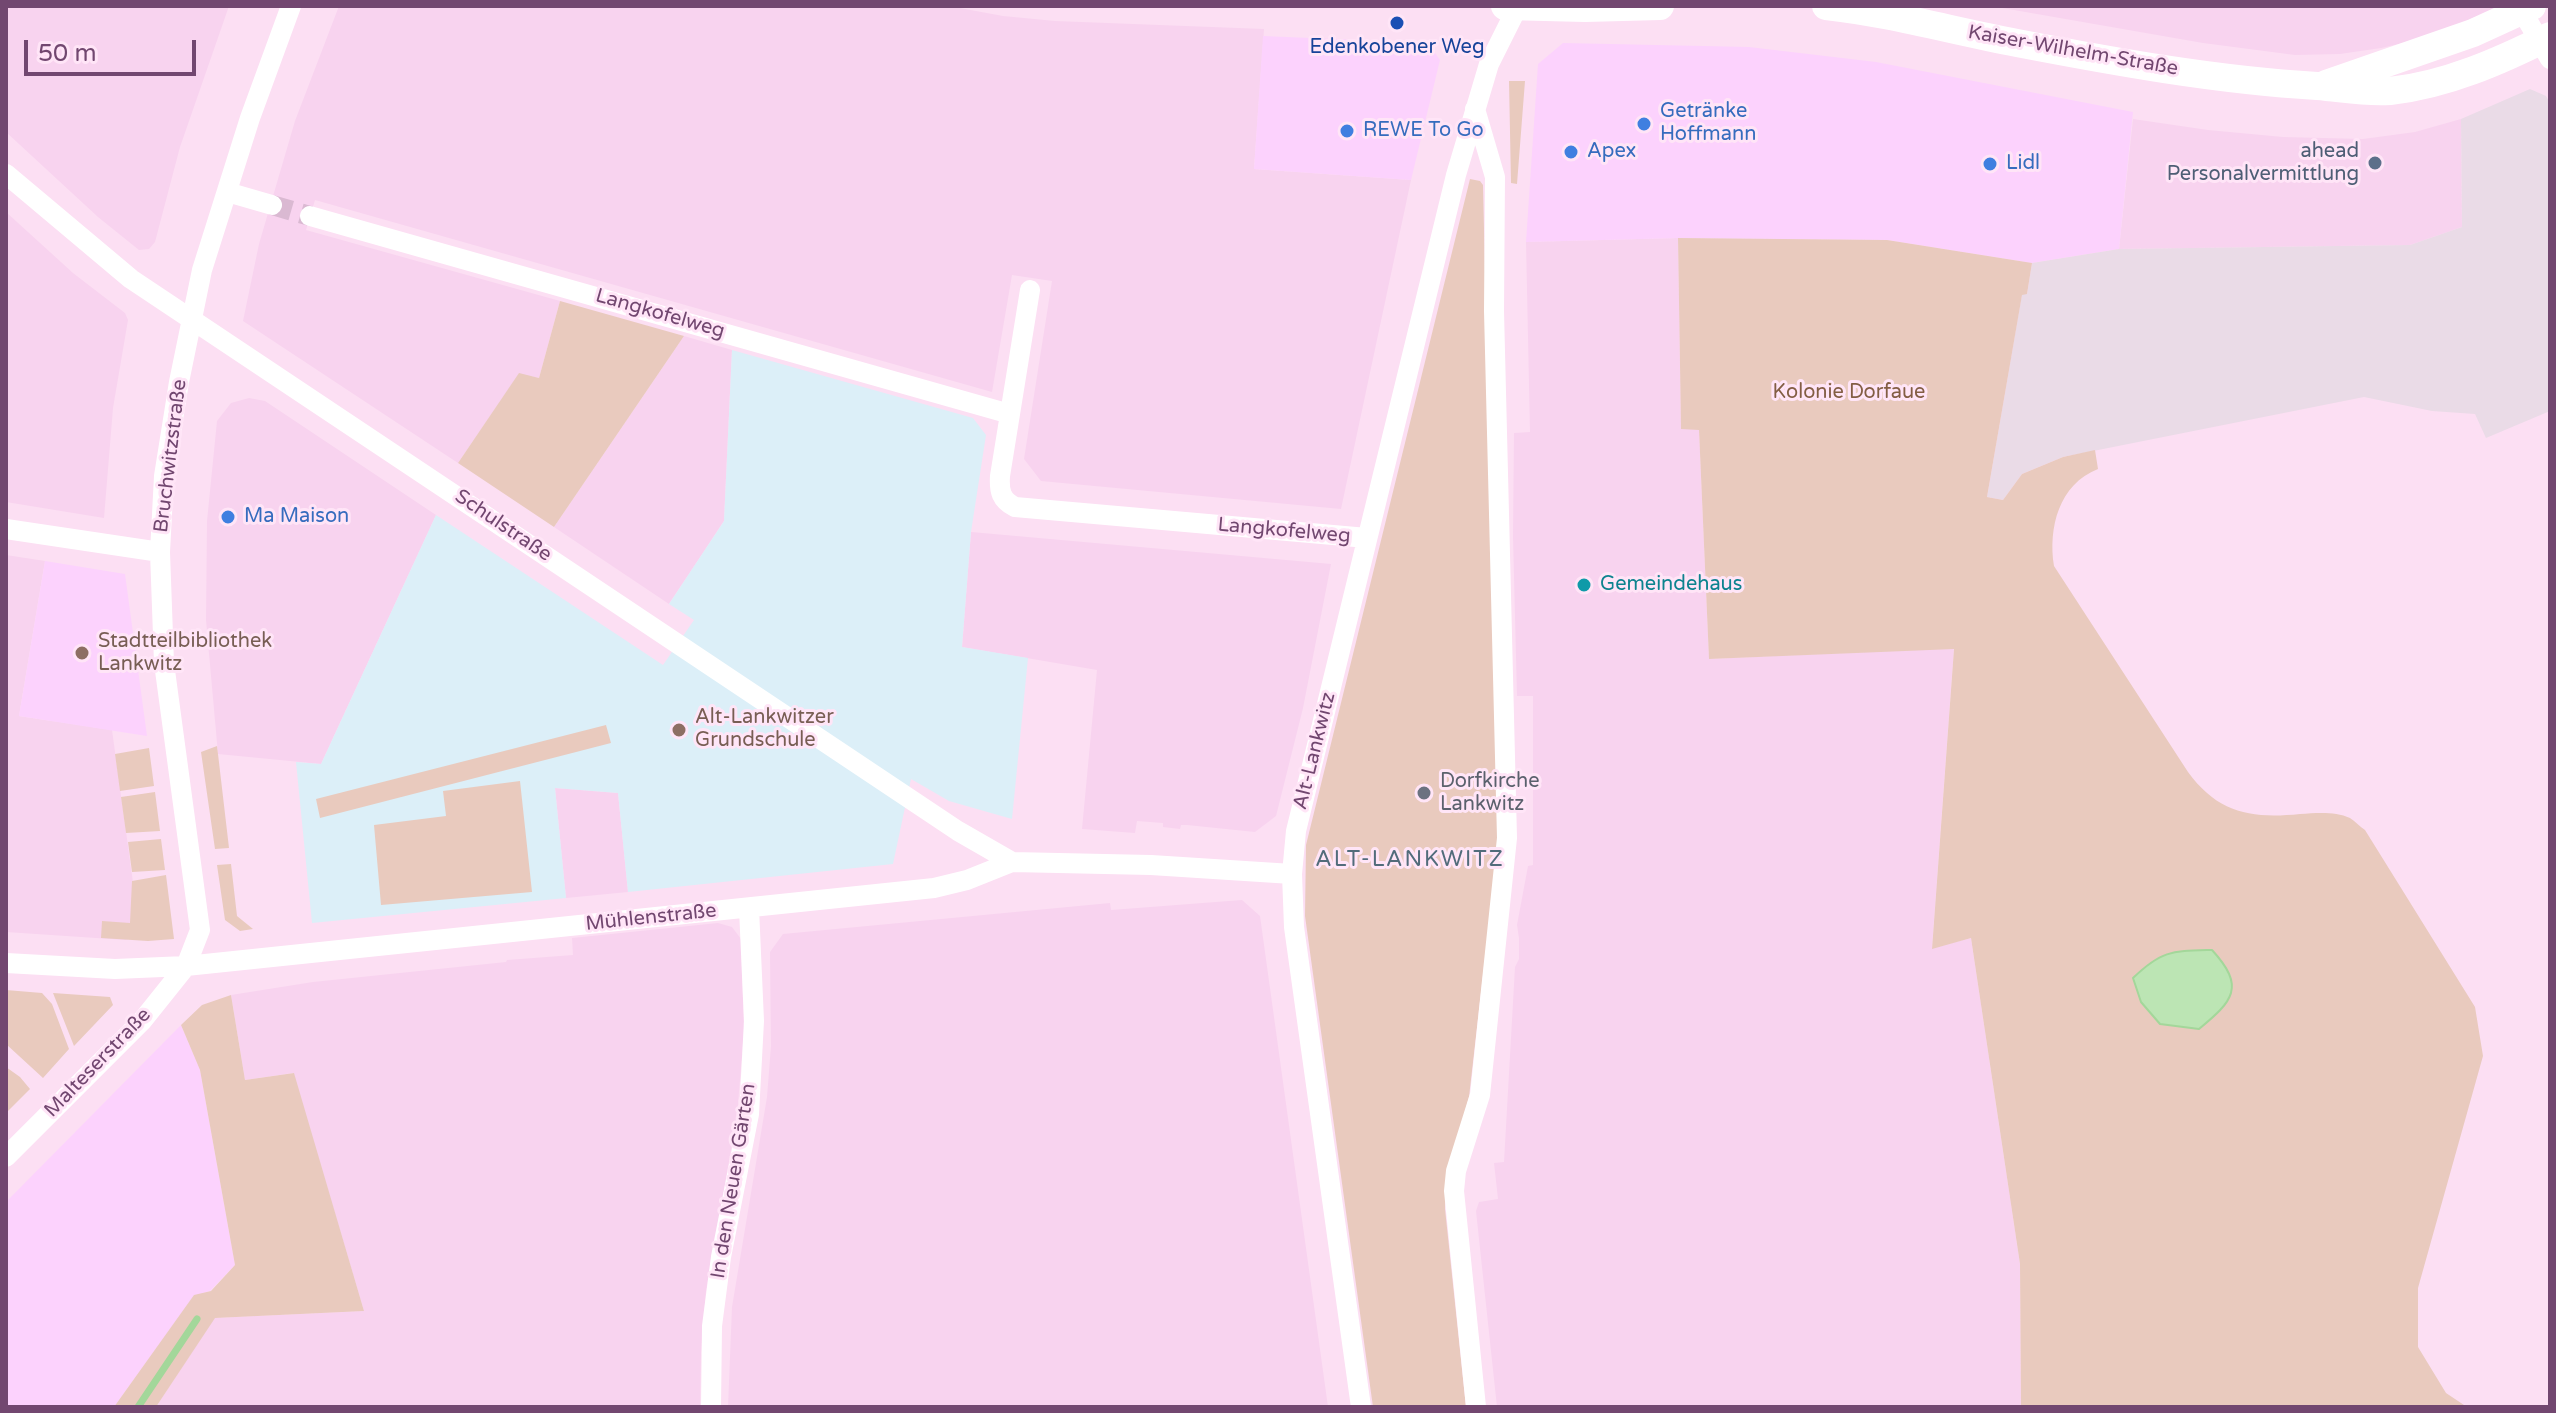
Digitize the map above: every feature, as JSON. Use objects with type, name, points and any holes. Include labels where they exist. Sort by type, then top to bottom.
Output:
[{"type":"main road","points":[[1505,6],[1660,6]]},
{"type":"main road","name":"Kaiser-Wilhelm-Straße","points":[[1826,6],[1896,17],[2019,44],[2235,80],[2349,91],[2390,91],[2447,79],[2547,45]]},
{"type":"main road","name":"Kaiser-Wilhelm-Straße","points":[[2321,86],[2473,33],[2527,8]]},
{"type":"street","name":"Bruchwitzstraße","points":[[186,966],[200,930],[164,663],[161,512],[171,426],[202,270],[250,118],[291,6]]},
{"type":"street","name":"Alt-Lankwitz","points":[[1361,1407],[1297,951],[1292,874],[1296,831],[1448,205],[1494,50],[1518,6]]},
{"type":"street","name":"Kaiser-Wilhelm-Straße","points":[[2527,8],[2547,45]]},
{"type":"street","points":[[1475,109],[1495,177],[1494,324],[1507,838],[1480,1095],[1456,1171],[1454,1191],[1476,1407]]},
{"type":"street","name":"Schulstraße","points":[[6,174],[131,279],[958,831],[1012,862]]},
{"type":"street","points":[[227,192],[272,205]]},
{"type":"street","name":"Langkofelweg","points":[[310,216],[1010,414]]},
{"type":"street","name":"Langkofelweg","points":[[1030,290],[999,488],[1002,497],[1015,507],[1367,538]]},
{"type":"street","points":[[6,529],[160,552]]},
{"type":"street","name":"Mühlenstraße","points":[[6,963],[115,969],[186,966],[934,888],[967,880],[1012,862],[1151,865],[1292,874]]},
{"type":"street","name":"In den Neuen Gärten","points":[[711,1407],[712,1326],[719,1270],[749,1114],[754,1021],[749,908]]},
{"type":"street","name":"Malteserstraße","points":[[6,1157],[142,1021],[186,966]]},
{"type":"shaded area","points":[[6,6],[229,6],[180,147],[155,242],[149,249],[139,250],[98,217],[6,132]]},
{"type":"shaded area","points":[[339,6],[949,6],[1055,21],[1264,29],[1254,169],[1411,180],[1341,509],[1041,481],[1024,459],[1052,281],[1012,275],[992,392],[315,200],[306,230],[560,301],[539,378],[519,374],[458,463],[243,321],[259,244],[295,121]]},
{"type":"shaded area","points":[[1991,6],[2503,6],[2421,39],[2340,54],[2295,55],[2203,43]]},
{"type":"shaded area","points":[[1263,36],[1428,43],[1440,60],[1411,180],[1254,169]]},
{"type":"shaded area","points":[[1563,43],[1749,47],[1876,62],[2133,112],[2119,249],[2032,263],[1887,240],[1678,238],[1526,242],[1538,64]]},
{"type":"shaded area","points":[[2530,89],[2546,96],[2550,103],[2550,411],[2486,438],[2475,414],[2432,411],[2364,397],[2063,457],[2022,474],[2003,500],[1987,497],[2022,294],[2027,294],[2032,263],[2119,249],[2410,245],[2462,227],[2461,119]]},
{"type":"shaded area","points":[[2133,119],[2283,137],[2363,139],[2415,132],[2461,119],[2462,227],[2410,245],[2119,249]]},
{"type":"shaded area","points":[[6,212],[73,273],[125,313],[128,320],[113,408],[104,518],[6,502]]},
{"type":"shaded area","points":[[1678,238],[1681,428],[1699,429],[1709,659],[1954,648],[1932,948],[1971,938],[2020,1264],[2021,1407],[1497,1407],[1476,1211],[1479,1202],[1498,1199],[1494,1163],[1504,1162],[1515,967],[1519,959],[1517,925],[1528,866],[1533,865],[1533,696],[1517,696],[1513,536],[1514,433],[1530,432],[1526,242]]},
{"type":"shaded area","points":[[684,336],[732,350],[724,521],[669,604],[554,527]]},
{"type":"shaded area","name":"Alt-Lankwitzer Grundschule","points":[[732,350],[973,418],[986,435],[971,532],[962,647],[1028,658],[1012,819],[949,801],[911,779],[893,864],[628,892],[618,793],[555,788],[566,898],[312,923],[296,762],[321,764],[436,515],[663,665],[694,620],[669,604],[724,521]]},
{"type":"shaded area","points":[[249,398],[265,401],[436,515],[321,764],[218,754],[206,620],[207,521],[217,421],[231,403]]},
{"type":"shaded area","points":[[971,532],[1331,564],[1303,708],[1276,816],[1255,832],[1187,825],[1181,825],[1180,829],[1163,827],[1163,823],[1137,821],[1135,833],[1082,829],[1097,670],[962,647]]},
{"type":"shaded area","points":[[6,555],[45,561],[19,716],[112,730],[139,926],[132,938],[126,940],[6,932]]},
{"type":"shaded area","points":[[45,561],[125,574],[147,736],[19,716]]},
{"type":"shaded area","points":[[555,788],[618,793],[628,892],[566,898]]},
{"type":"shaded area","points":[[1242,900],[1260,916],[1328,1407],[728,1407],[732,1307],[767,1097],[771,1046],[770,952],[783,934],[1110,903],[1111,910]]},
{"type":"shaded area","points":[[718,923],[732,927],[741,939],[744,1032],[737,1116],[706,1291],[700,1407],[156,1407],[214,1318],[364,1311],[293,1073],[245,1080],[231,995],[313,982],[573,955],[572,938]]},
{"type":"shaded area","points":[[2212,950],[2223,963],[2232,984],[2227,1001],[2199,1029],[2160,1024],[2141,1002],[2133,978],[2152,962],[2168,954]]},
{"type":"shaded area","points":[[181,1025],[200,1070],[235,1265],[210,1291],[194,1296],[114,1407],[6,1407],[6,1202]]},
{"type":"green space","points":[[1509,81],[1525,81],[1517,184],[1511,183]]},
{"type":"green space","points":[[1470,179],[1483,185],[1498,844],[1469,1097],[1446,1179],[1445,1209],[1466,1407],[1373,1407],[1305,916],[1306,845]]},
{"type":"green space","name":"Kolonie Dorfaue","points":[[1678,238],[1887,240],[2032,263],[2027,294],[2022,295],[1987,497],[2003,500],[2022,474],[2063,457],[2095,450],[2098,469],[2074,485],[2059,509],[2053,537],[2054,566],[2188,772],[2211,797],[2237,810],[2266,815],[2332,813],[2350,818],[2365,830],[2475,1007],[2483,1056],[2418,1288],[2418,1347],[2446,1393],[2467,1407],[2021,1407],[2020,1264],[1971,938],[1932,949],[1954,649],[1709,659],[1699,430],[1681,429]]},
{"type":"green space","points":[[560,301],[684,336],[554,527],[458,463],[519,373],[539,378]]},
{"type":"green space","points":[[606,725],[611,743],[320,818],[316,799]]},
{"type":"green space","points":[[217,746],[229,848],[215,849],[201,752]]},
{"type":"green space","points":[[149,748],[154,786],[120,791],[115,754]]},
{"type":"green space","points":[[520,781],[532,892],[381,905],[374,825],[446,816],[443,791]]},
{"type":"green space","points":[[155,792],[160,831],[126,833],[121,797]]},
{"type":"green space","points":[[161,839],[165,870],[132,872],[128,842]]},
{"type":"green space","points":[[231,864],[237,916],[253,929],[240,931],[225,920],[217,865]]},
{"type":"green space","points":[[166,875],[174,939],[101,938],[102,921],[130,923],[132,881]]},
{"type":"green space","points":[[6,990],[42,993],[52,1004],[69,1049],[43,1078],[6,1044]]},
{"type":"green space","points":[[53,993],[110,997],[113,1005],[74,1046]]},
{"type":"green space","points":[[231,995],[245,1080],[294,1073],[364,1311],[215,1318],[156,1407],[114,1407],[194,1295],[211,1291],[235,1265],[200,1070],[181,1025],[202,1005]]},
{"type":"green space","points":[[6,1067],[30,1089],[6,1113]]},
{"type":"waterway","points":[[138,1407],[197,1319]]},
{"type":"tunnel","points":[[272,205],[310,216]]},
{"type":"place","name":"Edenkobener Weg","points":[[1397,23]]},
{"type":"place","name":"Getränke Hoffmann","points":[[1644,124]]},
{"type":"place","name":"REWE To Go","points":[[1347,131]]},
{"type":"place","name":"Apex","points":[[1571,152]]},
{"type":"place","name":"ahead Personalvermittlung","points":[[2375,163]]},
{"type":"place","name":"Lidl","points":[[1990,164]]},
{"type":"place","name":"Ma Maison","points":[[228,517]]},
{"type":"place","name":"Gemeindehaus","points":[[1584,585]]},
{"type":"place","name":"Stadtteilbibliothek Lankwitz","points":[[82,653]]},
{"type":"place","name":"Alt-Lankwitzer Grundschule","points":[[679,730]]},
{"type":"place","name":"Dorfkirche Lankwitz","points":[[1424,793]]},
{"type":"district","name":"ALT-LANKWITZ","points":[[1410,860]]}]
